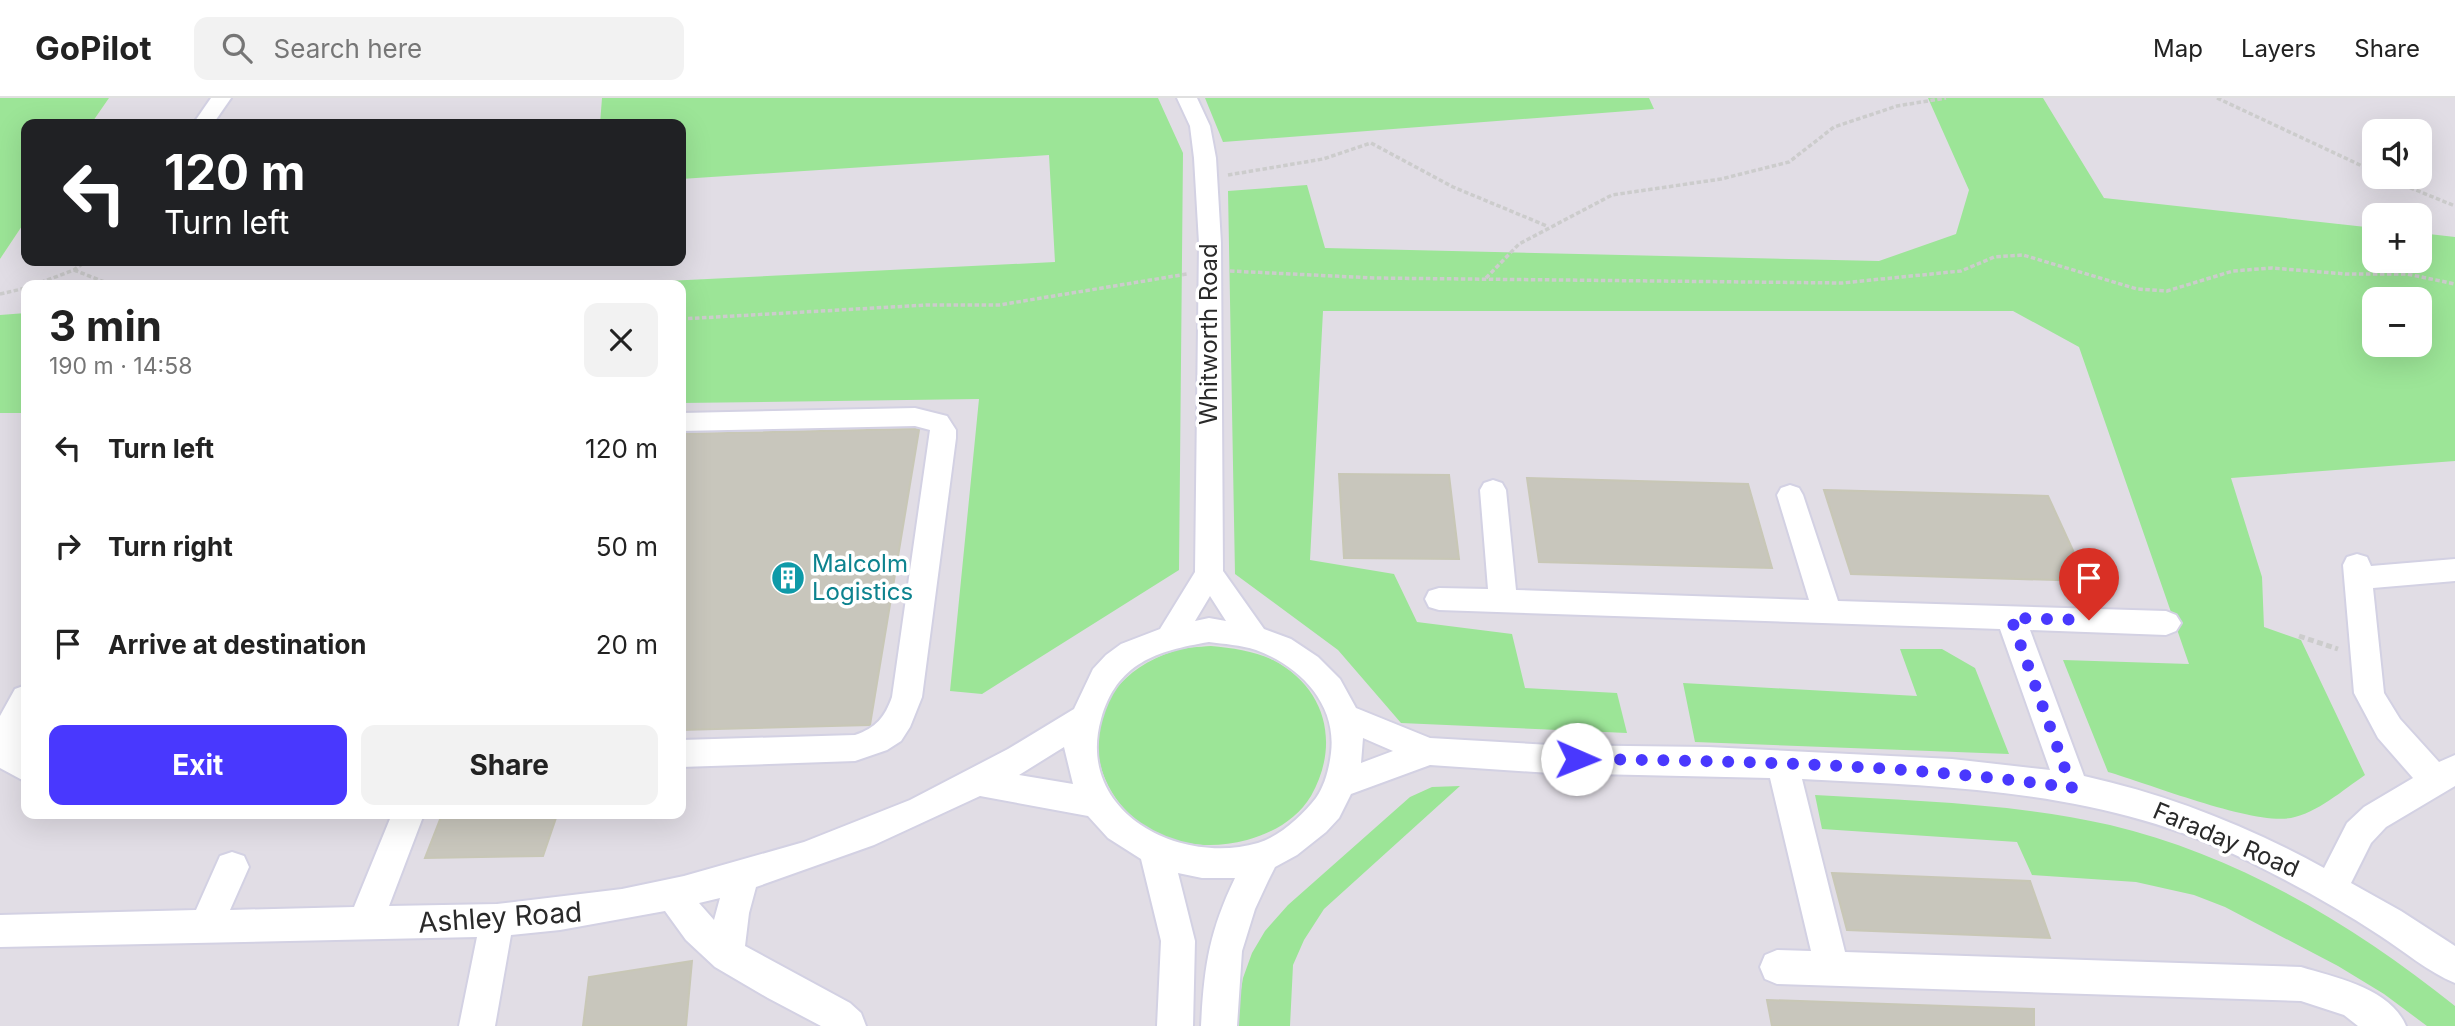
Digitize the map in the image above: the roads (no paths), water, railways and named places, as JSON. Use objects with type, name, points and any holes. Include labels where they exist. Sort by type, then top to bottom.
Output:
[{"type":"street","points":[[206,119],[221,98]]},
{"type":"street","name":"Whitworth Road","points":[[1187,98],[1200,126],[1207,187],[1210,270],[1209,573]]},
{"type":"street","points":[[686,422],[915,417],[937,422],[943,430],[943,438],[907,697],[894,729],[880,741],[855,748],[686,754]]},
{"type":"street","points":[[1493,490],[1503,601]]},
{"type":"street","points":[[1790,495],[1827,612]]},
{"type":"street","points":[[2332,888],[2359,833],[2375,817],[2445,774],[2395,735],[2374,707],[2369,693],[2358,572],[2455,570]]},
{"type":"street","points":[[1171,635],[1209,573],[1253,637]]},
{"type":"street","points":[[1438,599],[2166,623]]},
{"type":"street","points":[[2011,618],[2072,788]]},
{"type":"street","points":[[1209,630],[1253,637],[1295,655],[1326,682],[1345,717],[1347,746],[1341,784],[1325,815],[1296,838],[1263,857],[1228,863],[1188,861],[1156,853],[1125,835],[1097,803],[1085,778],[1079,747],[1091,700],[1105,674],[1133,651],[1171,635],[1209,630]]},
{"type":"street","points":[[21,706],[9,725],[4,743],[9,757],[21,765]]},
{"type":"street","name":"Ashley Road","points":[[0,932],[497,920],[566,915],[674,896],[742,878],[827,850],[978,782],[1087,717]]},
{"type":"street","name":"Faraday Road","points":[[1345,717],[1429,751],[1550,759],[1782,764],[1952,772],[2072,788],[2128,800],[2196,822],[2262,851],[2332,888],[2455,966]]},
{"type":"street","name":"Faraday Road","points":[[1341,784],[1429,751]]},
{"type":"street","points":[[1782,764],[1832,968]]},
{"type":"street","points":[[978,782],[1097,803]]},
{"type":"street","points":[[365,923],[406,819]]},
{"type":"street","points":[[1156,853],[1178,941],[1175,1026]]},
{"type":"street","points":[[1219,1026],[1222,965],[1229,936],[1237,908],[1263,857]]},
{"type":"street","points":[[205,927],[233,867]]},
{"type":"street","points":[[727,954],[732,913],[742,878]]},
{"type":"street","points":[[674,896],[701,932],[727,954],[800,998],[840,1017],[848,1026]]},
{"type":"street","points":[[477,1026],[497,920]]},
{"type":"street","points":[[1777,967],[2301,984],[2354,1001],[2388,1026]]},
{"type":"place","name":"Malcolm Logistics","points":[[788,578]]}]
